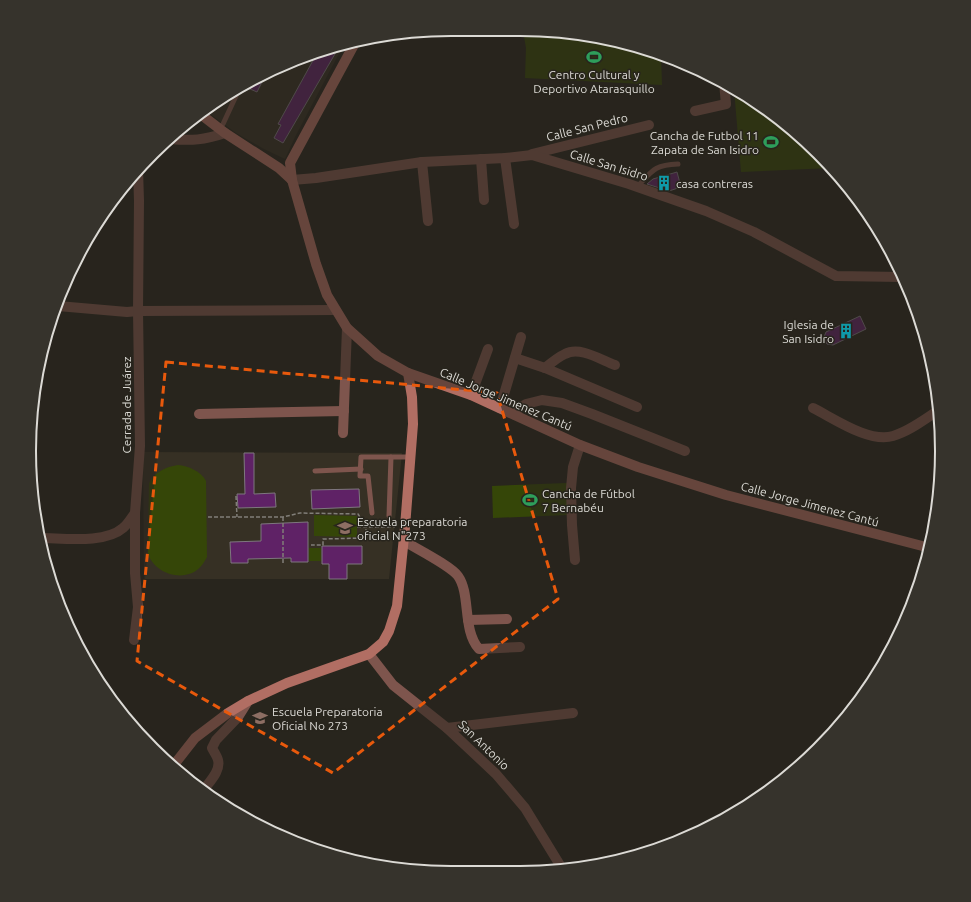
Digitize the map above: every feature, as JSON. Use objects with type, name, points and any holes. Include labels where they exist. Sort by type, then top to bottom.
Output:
[{"type":"main road","name":"Calle Jorge Jimenez Cantú","points":[[352,48],[290,163],[292,180],[326,295],[347,328],[378,356],[408,373],[471,395],[580,445],[638,467],[726,495],[924,546]]},
{"type":"main road","points":[[204,117],[222,131],[279,168],[292,180]]},
{"type":"main road","points":[[176,762],[195,738],[228,713],[248,701],[287,684],[369,654],[383,642],[394,619],[397,606],[404,541],[413,424],[412,397],[408,373]]},
{"type":"street","points":[[696,111],[726,104],[725,90]]},
{"type":"street","name":"Calle San Pedro","points":[[532,154],[649,125]]},
{"type":"street","points":[[176,140],[189,141],[207,139],[222,131]]},
{"type":"street","name":"Calle San Isidro","points":[[292,180],[316,178],[422,162],[505,158],[532,154],[637,187],[706,212],[754,232],[836,276],[896,277]]},
{"type":"street","points":[[481,158],[484,200]]},
{"type":"street","points":[[505,158],[514,224]]},
{"type":"street","points":[[422,162],[428,220]]},
{"type":"street","name":"Cerrada de Juárez","points":[[134,640],[138,607],[135,573],[135,513],[140,446],[138,311],[140,202],[139,178]]},
{"type":"street","points":[[62,306],[128,312],[335,310]]},
{"type":"street","points":[[343,433],[347,328]]},
{"type":"street","points":[[500,408],[521,337]]},
{"type":"street","points":[[471,395],[488,349]]},
{"type":"street","points":[[545,368],[564,354],[572,351],[581,352],[615,365]]},
{"type":"street","points":[[515,358],[545,368],[637,407]]},
{"type":"street","points":[[515,415],[519,408],[526,404],[542,400],[562,403],[685,451]]},
{"type":"street","points":[[813,408],[862,433],[878,437],[893,436],[911,428],[933,414]]},
{"type":"street","points":[[198,414],[344,411]]},
{"type":"street","points":[[575,560],[571,488],[573,467],[580,445]]},
{"type":"street","points":[[45,538],[93,538],[109,536],[123,529],[135,513]]},
{"type":"street","points":[[404,541],[451,569],[458,575],[463,584],[468,620],[475,645],[479,649],[520,647]]},
{"type":"street","points":[[468,620],[507,619]]},
{"type":"street","name":"San Antonio","points":[[369,654],[393,685],[447,728],[496,774],[525,808],[559,864]]},
{"type":"street","points":[[206,786],[217,771],[219,765],[218,758],[212,748],[216,740],[238,717],[248,701]]},
{"type":"street","points":[[447,728],[573,713]]},
{"type":"lane","points":[[222,131],[223,124],[236,96]]},
{"type":"lane","points":[[637,187],[654,168],[665,164],[678,164]]},
{"type":"lane","points":[[372,514],[368,476],[360,476],[361,457],[410,457]]},
{"type":"lane","points":[[388,516],[391,457]]},
{"type":"lane","points":[[315,472],[361,469]]},
{"type":"path","points":[[236,496],[237,517]]},
{"type":"path","points":[[208,517],[283,517],[300,514],[358,514],[366,527],[366,538],[323,539],[323,545],[311,545]]},
{"type":"path","points":[[283,517],[283,564]]},
{"type":"path","points":[[357,527],[405,527]]},
{"type":"highlighted area","points":[[166,362],[497,393],[558,599],[333,773],[137,661]]},
{"type":"shaded area","points":[[340,51],[285,159],[236,133],[210,113],[243,92],[267,79],[318,58]]},
{"type":"shaded area","name":"Escuela preparatoria oficial N\"273","points":[[143,452],[402,453],[389,579],[144,579]]},
{"type":"green space","name":"Centro Cultural y Deportivo Atarasquillo","points":[[524,36],[574,40],[627,50],[661,61],[662,85],[525,78],[526,48]]},
{"type":"green space","name":"Cancha de Futbol 11 Zapata de San Isidro","points":[[735,96],[751,106],[794,139],[823,168],[741,172]]},
{"type":"green space","points":[[178,465],[201,474],[206,481],[207,557],[195,572],[185,575],[172,575],[160,569],[151,560],[148,554],[149,483],[154,476],[161,471]]},
{"type":"green space","name":"Cancha de Fútbol 7 Bernabéu","points":[[567,483],[568,515],[493,518],[492,486]]},
{"type":"green space","points":[[314,515],[357,516],[357,537],[314,536]]},
{"type":"green space","points":[[309,548],[321,548],[321,561],[309,561]]},
{"type":"building","points":[[336,53],[283,143],[274,138],[281,125],[278,124],[313,60]]},
{"type":"building","points":[[262,82],[257,92],[249,89]]},
{"type":"building","name":"casa contreras","points":[[677,172],[681,187],[669,191],[647,184],[653,179]]},
{"type":"building","name":"Iglesia de San Isidro","points":[[860,316],[866,329],[833,345],[827,344],[824,337],[826,332]]},
{"type":"building","points":[[244,453],[254,453],[254,494],[275,493],[276,507],[238,508],[237,494],[245,494]]},
{"type":"building","points":[[359,489],[360,507],[312,509],[311,490]]},
{"type":"building","points":[[308,522],[308,562],[291,562],[291,558],[248,559],[248,563],[231,563],[230,542],[261,541],[261,524]]},
{"type":"building","points":[[322,546],[362,546],[362,564],[347,564],[347,579],[329,579],[329,564],[322,564]]},
{"type":"place","name":"Centro Cultural y Deportivo Atarasquillo","points":[[594,57]]},
{"type":"place","name":"Cancha de Futbol 11 Zapata de San Isidro","points":[[771,142]]},
{"type":"place","name":"casa contreras","points":[[664,183]]},
{"type":"place","name":"Iglesia de San Isidro","points":[[846,331]]},
{"type":"place","name":"Cancha de Fútbol 7 Bernabéu","points":[[530,500]]},
{"type":"place","name":"Escuela preparatoria oficial N\"273","points":[[345,528]]},
{"type":"place","name":"Escuela Preparatoria Oficial No 273","points":[[260,718]]}]
